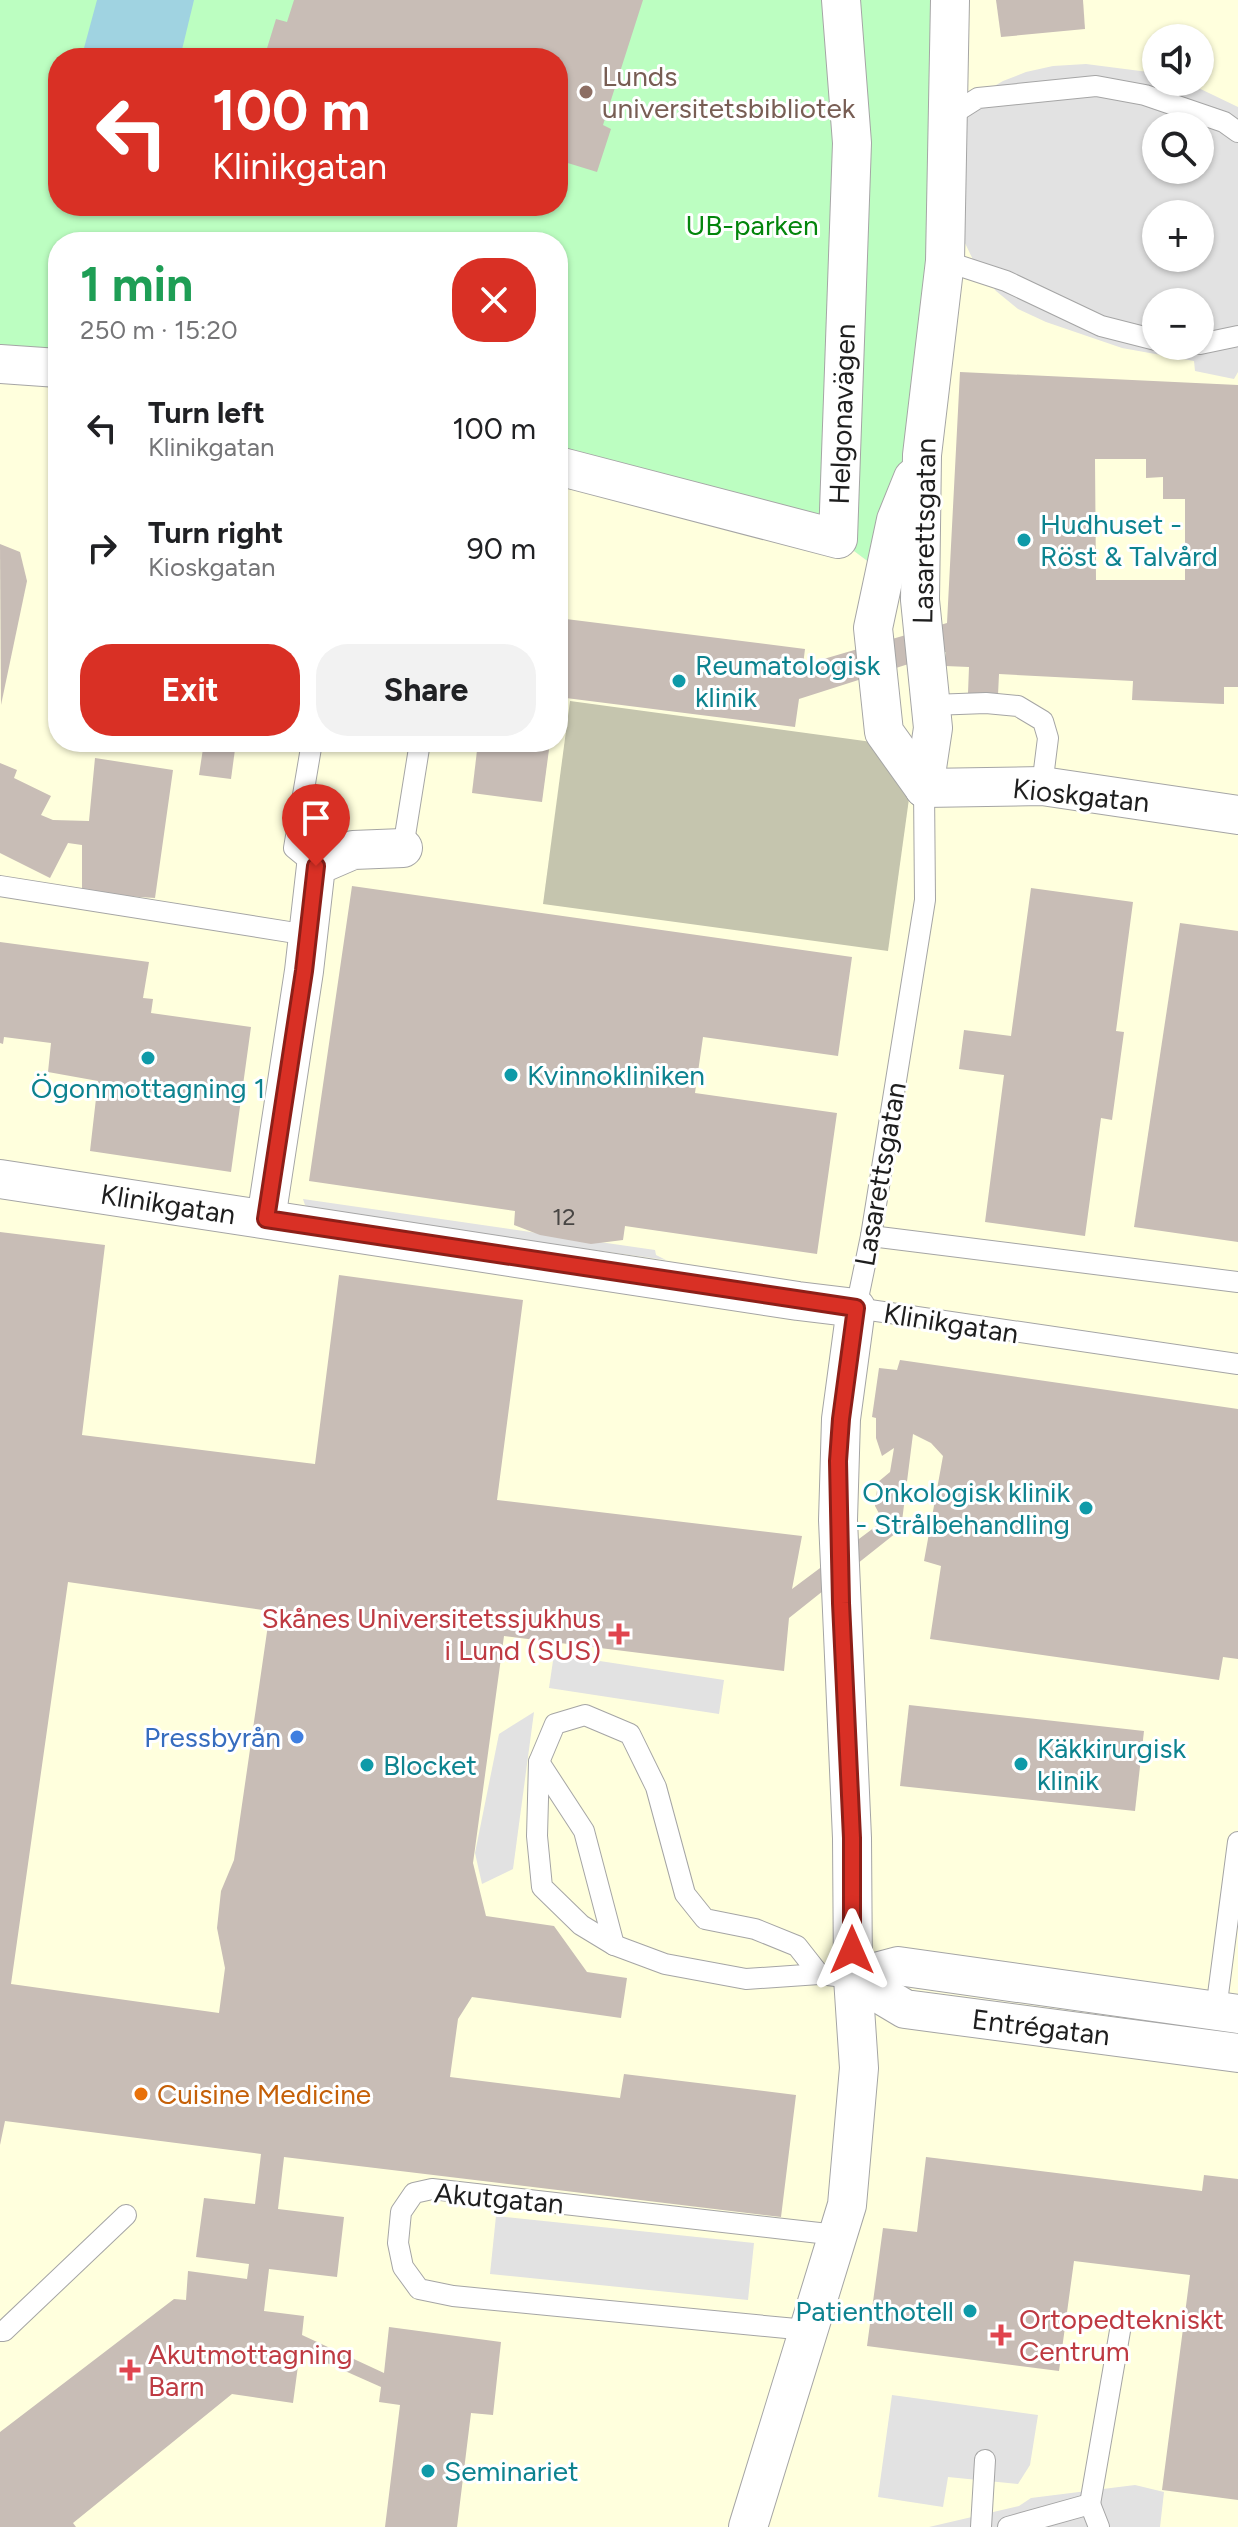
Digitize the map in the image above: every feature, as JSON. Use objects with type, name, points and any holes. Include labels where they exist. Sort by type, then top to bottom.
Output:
[{"type":"street","name":"Helgonavägen","points":[[568,469],[838,539],[852,143],[841,0]]},
{"type":"street","name":"Lasarettsgatan","points":[[924,788],[933,728],[920,600],[922,455],[945,261],[950,0]]},
{"type":"street","points":[[0,364],[48,367]]},
{"type":"street","points":[[922,455],[896,520],[873,628],[884,732],[924,788]]},
{"type":"street","name":"Kioskgatan","points":[[924,788],[1042,786],[1238,815]]},
{"type":"street","points":[[266,1219],[316,866],[353,850],[403,848]]},
{"type":"street","name":"Klinikgatan","points":[[0,1179],[856,1308]]},
{"type":"street","name":"Lasarettsgatan","points":[[748,2527],[847,2205],[859,2068],[836,1976],[852,1838],[838,1461],[856,1308]]},
{"type":"street","name":"Entrégatan","points":[[836,1976],[898,1966],[1227,2012]]},
{"type":"street","name":"Entrégatan","points":[[836,1976],[905,2009],[1238,2053]]},
{"type":"lane","points":[[948,117],[978,98],[1096,86],[1145,95],[1224,122],[1238,132]]},
{"type":"lane","points":[[945,261],[1006,281],[1101,326],[1142,336]]},
{"type":"lane","points":[[1214,341],[1238,336]]},
{"type":"lane","points":[[932,705],[986,703],[1018,706],[1043,721],[1048,738],[1042,786]]},
{"type":"lane","points":[[310,752],[294,848],[316,866]]},
{"type":"lane","points":[[403,848],[418,752]]},
{"type":"lane","name":"Lasarettsgatan","points":[[856,1308],[871,1236],[925,900],[924,788]]},
{"type":"lane","points":[[0,886],[308,935]]},
{"type":"lane","points":[[871,1236],[1238,1282]]},
{"type":"lane","name":"Klinikgatan","points":[[856,1308],[1238,1364]]},
{"type":"lane","name":"Entrégatan","points":[[585,1715],[630,1734],[656,1787],[685,1894],[705,1919],[755,1929],[797,1946],[836,1976],[746,1979],[665,1964],[614,1945],[581,1925],[542,1887],[537,1836],[539,1762],[555,1724],[585,1715]]},
{"type":"lane","points":[[539,1762],[584,1831],[614,1945]]},
{"type":"lane","points":[[1227,2012],[1237,1850]]},
{"type":"lane","name":"Akutgatan","points":[[807,2330],[453,2296],[419,2289],[403,2267],[398,2243],[401,2212],[414,2193],[432,2189],[837,2235]]},
{"type":"lane","points":[[0,2331],[4,2331],[126,2215]]},
{"type":"lane","points":[[1099,2527],[1090,2504],[1121,2325]]},
{"type":"lane","points":[[981,2527],[985,2460]]},
{"type":"lane","points":[[1008,2527],[1090,2504]]},
{"type":"shaded area","name":"Skånes Universitetssjukhus i Lund (SUS)","points":[[950,0],[1238,0],[1238,2527],[0,2527],[0,364],[48,367],[48,752],[568,752],[568,469],[838,539],[919,600]]},
{"type":"shaded area","points":[[1086,64],[1142,71],[1142,96],[1214,95],[1238,107],[1238,372],[1234,379],[1195,371],[1194,361],[1188,360],[1214,360],[1214,288],[1142,288],[1142,352],[1122,348],[1046,322],[1018,309],[996,291],[977,268],[964,241],[961,128],[984,92],[1026,72]]},
{"type":"shaded area","points":[[570,701],[916,748],[888,951],[543,904],[563,752],[568,752]]},
{"type":"shaded area","points":[[303,1199],[655,1250],[656,1255],[666,1260],[323,1213],[305,1205]]},
{"type":"shaded area","points":[[554,1654],[724,1680],[719,1714],[549,1688]]},
{"type":"shaded area","points":[[534,1712],[513,1869],[482,1884],[475,1853],[499,1734]]},
{"type":"shaded area","points":[[496,2216],[754,2243],[748,2300],[490,2274]]},
{"type":"shaded area","points":[[892,2395],[1038,2415],[1030,2465],[1018,2484],[948,2477],[943,2507],[878,2497]]},
{"type":"shaded area","points":[[1135,2485],[1164,2492],[1160,2527],[929,2527],[1019,2506],[1031,2498]]},
{"type":"green space","name":"UB-parken","points":[[0,0],[950,0],[920,600],[838,539],[568,469],[568,232],[48,232],[48,367],[0,364]]},
{"type":"water","points":[[97,0],[194,0],[182,48],[84,48]]},
{"type":"building","name":"Lunds universitetsbibliotek","points":[[294,0],[643,0],[603,125],[611,129],[597,172],[568,163],[568,48],[267,48],[276,19],[287,22]]},
{"type":"building","points":[[996,0],[1083,0],[1085,29],[1001,37]]},
{"type":"building","name":"Hudhuset - Röst & Talvård","points":[[960,372],[1238,385],[1238,687],[1224,687],[1224,704],[1132,700],[1133,681],[999,674],[998,695],[968,693],[969,667],[945,666],[946,652],[799,699],[795,727],[568,698],[568,619],[805,649],[803,665],[947,623]],"holes":[[[1095,459],[1146,459],[1146,478],[1163,477],[1163,499],[1185,499],[1185,580],[1096,580]]]},
{"type":"building","points":[[0,544],[20,552],[27,581],[1,705]]},
{"type":"building","points":[[202,752],[235,752],[231,779],[199,775]]},
{"type":"building","points":[[477,752],[549,752],[542,802],[472,793]]},
{"type":"building","points":[[95,758],[173,770],[155,898],[82,893],[82,845],[68,843],[50,878],[0,853],[0,763],[17,770],[14,778],[51,796],[41,815],[53,820],[89,821]]},
{"type":"building","name":"Kvinnokliniken","points":[[352,886],[852,957],[838,1056],[703,1037],[695,1093],[837,1113],[817,1254],[625,1226],[623,1240],[591,1244],[540,1235],[514,1225],[515,1211],[309,1181]]},
{"type":"building","points":[[1031,888],[1133,902],[1116,1031],[1124,1032],[1112,1120],[1101,1118],[1085,1236],[985,1222],[1004,1075],[959,1069],[964,1030],[1011,1036]]},
{"type":"building","points":[[1180,923],[1238,931],[1238,1242],[1134,1227]]},
{"type":"building","name":"Ögonmottagning 1","points":[[0,942],[149,962],[143,998],[153,999],[151,1013],[251,1027],[231,1172],[90,1151],[98,1081],[48,1072],[51,1043],[4,1037],[3,1044],[0,1043]]},
{"type":"building","name":"Blocket","points":[[0,1232],[105,1245],[82,1435],[315,1464],[339,1275],[523,1300],[497,1500],[802,1536],[792,1589],[883,1521],[875,1506],[878,1482],[890,1472],[894,1448],[882,1456],[876,1438],[876,1418],[872,1417],[879,1368],[897,1370],[900,1360],[1238,1409],[1238,1659],[1223,1657],[1219,1680],[930,1639],[941,1566],[924,1561],[943,1456],[931,1443],[913,1434],[901,1529],[789,1618],[784,1671],[504,1636],[473,1863],[486,1916],[554,1926],[587,1972],[627,1978],[621,2018],[472,1997],[458,2019],[450,2077],[620,2098],[624,2074],[796,2095],[781,2217],[284,2157],[278,2209],[344,2217],[337,2277],[269,2269],[264,2311],[304,2316],[302,2335],[384,2373],[389,2327],[501,2342],[493,2415],[471,2413],[457,2527],[385,2527],[400,2405],[379,2402],[381,2387],[300,2351],[293,2403],[232,2394],[73,2523],[76,2527],[0,2527],[0,2432],[174,2299],[186,2300],[188,2271],[247,2279],[249,2264],[196,2257],[204,2198],[255,2204],[261,2154],[5,2121],[0,2145]],"holes":[[[68,1582],[270,1611],[234,1860],[221,1891],[217,1928],[225,1968],[219,2013],[11,1984]]]},
{"type":"building","name":"Käkkirurgisk klinik","points":[[909,1705],[1144,1731],[1135,1811],[900,1786]]},
{"type":"building","name":"Patienthotell","points":[[926,2157],[1202,2191],[1204,2175],[1238,2179],[1238,2500],[1162,2490],[1190,2275],[1074,2261],[1059,2371],[867,2346],[883,2228],[917,2232]]},
{"type":"place","name":"Lunds universitetsbibliotek","points":[[586,92]]},
{"type":"place","name":"Hudhuset - Röst & Talvård","points":[[1024,540]]},
{"type":"place","name":"Reumatologisk klinik","points":[[679,681]]},
{"type":"place","name":"Ögonmottagning 1","points":[[148,1058]]},
{"type":"place","name":"Kvinnokliniken","points":[[511,1075]]},
{"type":"place","name":"Onkologisk klinik - Strålbehandling","points":[[1086,1508]]},
{"type":"place","name":"Skånes Universitetssjukhus i Lund (SUS)","points":[[619,1634]]},
{"type":"place","name":"Pressbyrån","points":[[297,1737]]},
{"type":"place","name":"Käkkirurgisk klinik","points":[[1021,1764]]},
{"type":"place","name":"Blocket","points":[[367,1765]]},
{"type":"place","name":"Cuisine Medicine","points":[[141,2094]]},
{"type":"place","name":"Patienthotell","points":[[970,2311]]},
{"type":"place","name":"Ortopedtekniskt Centrum","points":[[1001,2335]]},
{"type":"place","name":"Akutmottagning Barn","points":[[130,2370]]},
{"type":"place","name":"Seminariet","points":[[428,2471]]},
{"type":"route","points":[[316,866],[304,971],[266,1219],[856,1308],[838,1461],[852,1838],[852,1950]]}]
